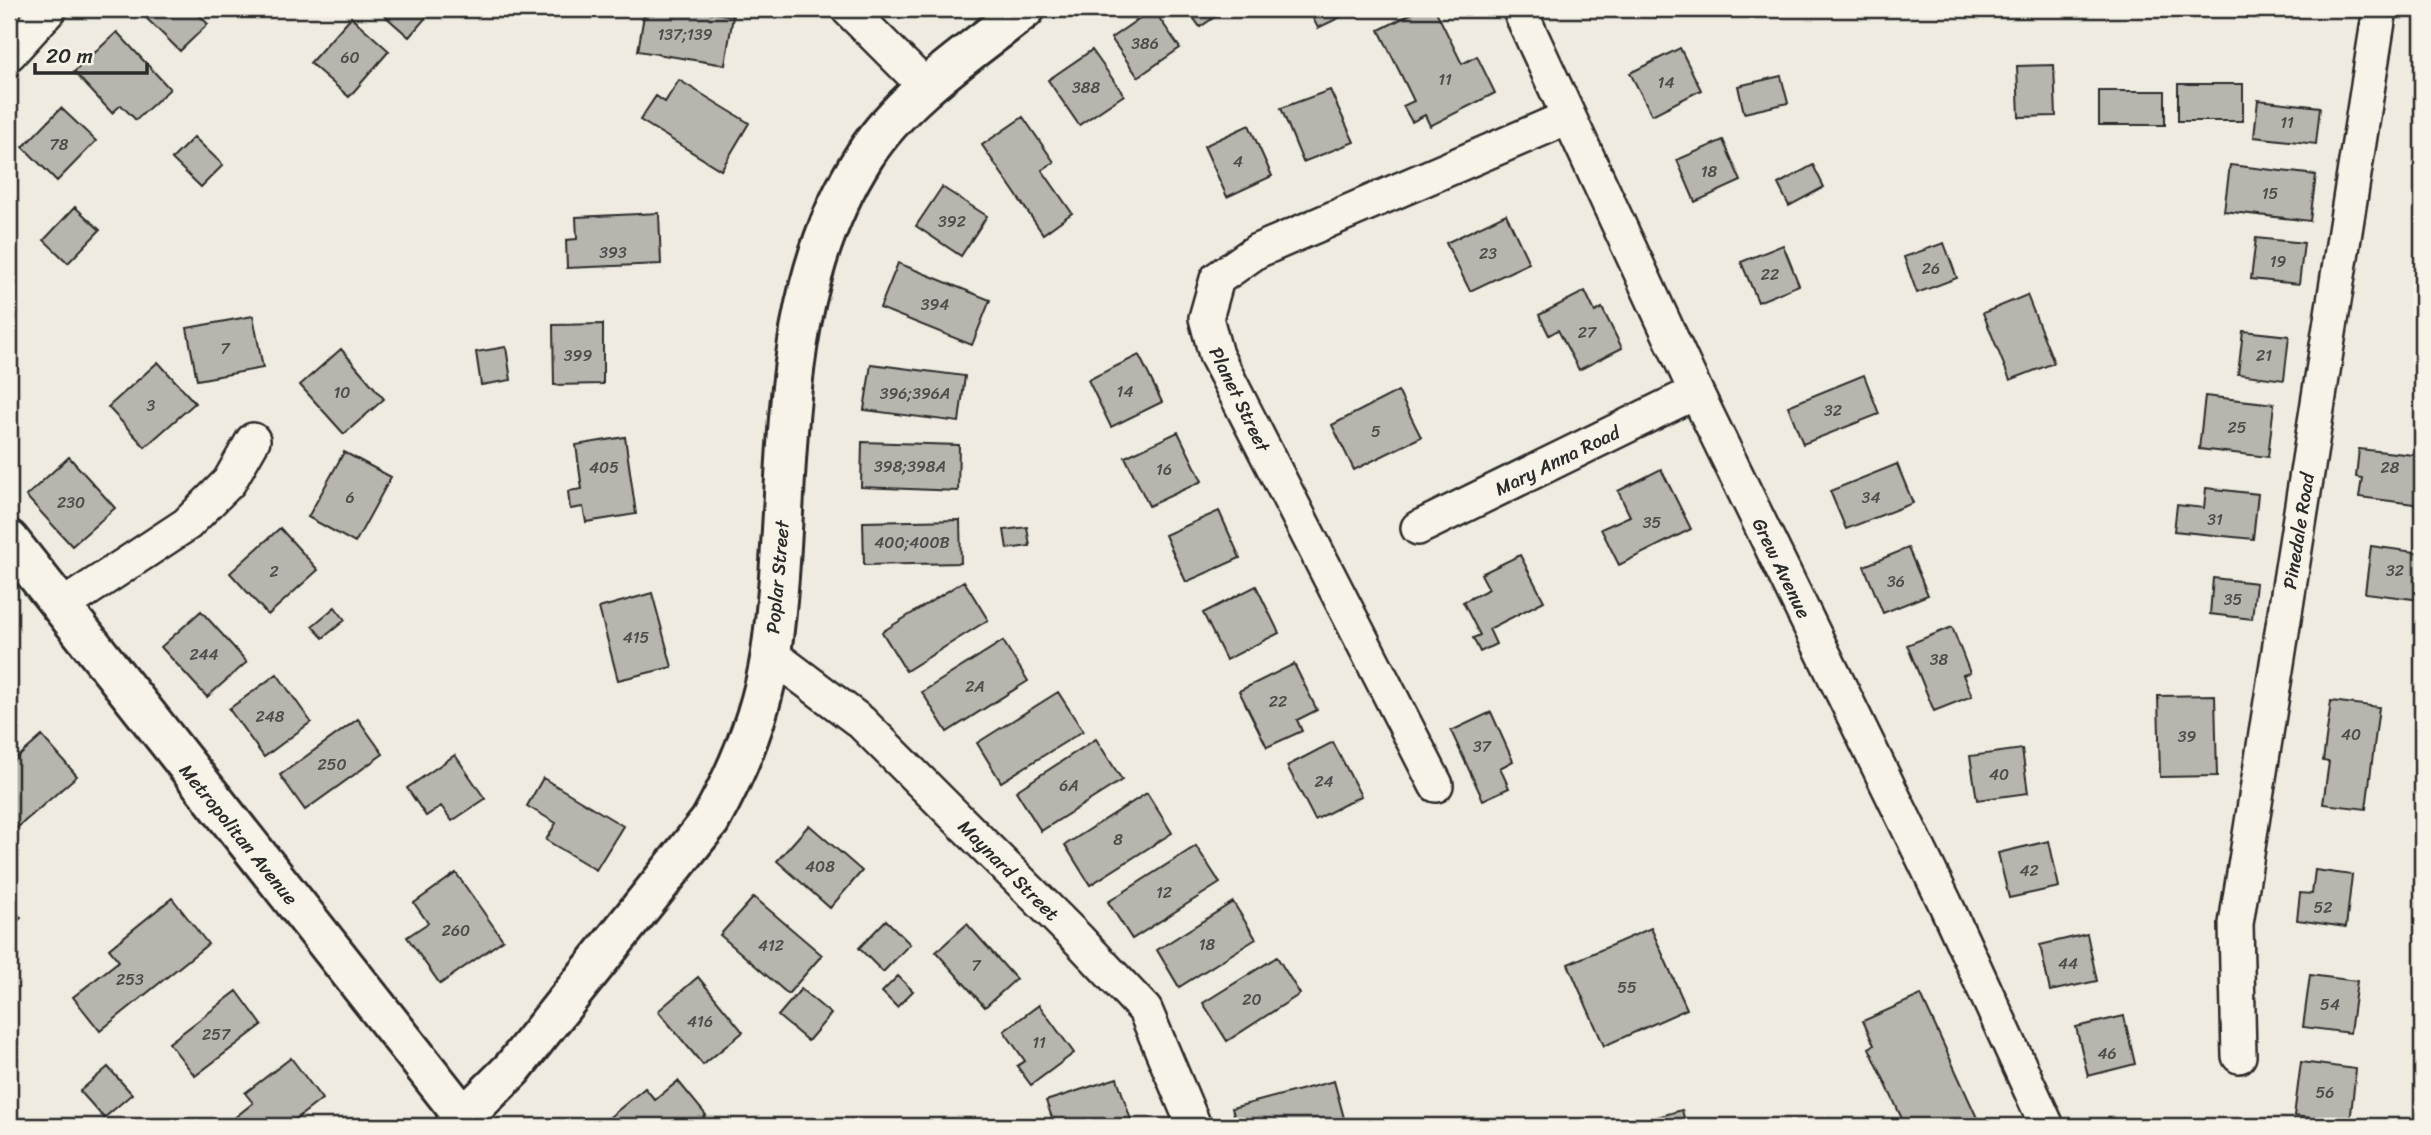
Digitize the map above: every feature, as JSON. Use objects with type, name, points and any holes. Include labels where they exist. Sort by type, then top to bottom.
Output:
[{"type":"street","points":[[9,54],[50,9]]},
{"type":"street","points":[[848,9],[927,88]]},
{"type":"street","name":"Poplar Street","points":[[463,1123],[512,1069],[710,821],[733,779],[750,738],[771,654],[797,346],[807,286],[828,221],[866,153],[927,88],[1025,9]]},
{"type":"street","name":"Grew Avenue","points":[[1519,9],[1696,392],[1945,904],[2046,1126]]},
{"type":"street","name":"Pinedale Road","points":[[2239,1056],[2236,924],[2380,9]]},
{"type":"street","name":"Planet Street","points":[[1436,785],[1216,355],[1206,318],[1217,279],[1257,251],[1569,117]]},
{"type":"street","name":"Mary Anna Road","points":[[1418,528],[1696,392]]},
{"type":"street","points":[[61,607],[187,524],[229,482],[253,440]]},
{"type":"street","name":"Metropolitan Avenue","points":[[9,540],[463,1123]]},
{"type":"street","name":"Maynard Street","points":[[771,654],[861,722],[1079,940],[1145,1010],[1194,1126]]},
{"type":"building","points":[[137,9],[208,9],[200,16],[208,24],[180,51]]},
{"type":"building","points":[[377,9],[422,9],[429,14],[409,37]]},
{"type":"building","points":[[645,9],[689,9],[733,16],[725,65],[638,51]]},
{"type":"building","points":[[1153,9],[1180,48],[1138,77],[1111,38]]},
{"type":"building","points":[[1187,9],[1226,9],[1200,27]]},
{"type":"building","points":[[1308,9],[1349,9],[1351,12],[1318,28]]},
{"type":"building","points":[[1421,9],[1435,9],[1462,64],[1477,56],[1495,93],[1430,126],[1425,115],[1412,122],[1403,106],[1414,101],[1379,30]]},
{"type":"building","points":[[351,17],[389,51],[349,97],[310,63]]},
{"type":"building","points":[[117,32],[170,89],[136,120],[121,105],[112,113],[74,72]]},
{"type":"building","points":[[1680,48],[1701,90],[1652,115],[1630,73]]},
{"type":"building","points":[[1092,50],[1124,95],[1079,125],[1048,80]]},
{"type":"building","points":[[2054,65],[2056,116],[2019,117],[2017,66]]},
{"type":"building","points":[[1781,76],[1788,103],[1744,113],[1738,86]]},
{"type":"building","points":[[679,80],[749,123],[721,170],[640,120],[656,96],[665,102]]},
{"type":"building","points":[[2178,84],[2243,84],[2243,121],[2178,121]]},
{"type":"building","points":[[1330,90],[1354,142],[1303,162],[1281,108]]},
{"type":"building","points":[[2099,91],[2165,91],[2165,125],[2099,125]]},
{"type":"building","points":[[2258,100],[2320,107],[2316,144],[2254,137]]},
{"type":"building","points":[[61,108],[96,141],[57,181],[23,147]]},
{"type":"building","points":[[1023,117],[1054,162],[1042,170],[1072,213],[1043,234],[982,145]]},
{"type":"building","points":[[1249,125],[1272,176],[1227,197],[1204,146]]},
{"type":"building","points":[[194,137],[223,165],[201,187],[172,159]]},
{"type":"building","points":[[1723,140],[1741,181],[1695,202],[1677,160]]},
{"type":"building","points":[[1813,165],[1824,187],[1789,206],[1778,184]]},
{"type":"building","points":[[2230,165],[2316,175],[2310,221],[2224,211]]},
{"type":"building","points":[[942,187],[987,216],[961,256],[916,226]]},
{"type":"building","points":[[75,207],[100,230],[68,263],[44,240]]},
{"type":"building","points":[[659,213],[661,264],[567,268],[566,240],[577,239],[576,217]]},
{"type":"building","points":[[1506,214],[1529,263],[1470,291],[1446,243]]},
{"type":"building","points":[[2256,238],[2304,243],[2299,284],[2251,279]]},
{"type":"building","points":[[1944,243],[1957,278],[1917,293],[1904,257]]},
{"type":"building","points":[[1783,245],[1799,285],[1758,302],[1741,262]]},
{"type":"building","points":[[898,263],[990,300],[972,345],[880,308]]},
{"type":"building","points":[[1585,291],[1595,312],[1602,308],[1622,348],[1579,370],[1558,330],[1549,335],[1539,315]]},
{"type":"building","points":[[2027,295],[2054,363],[2010,380],[1983,313]]},
{"type":"building","points":[[253,316],[263,368],[197,380],[187,328]]},
{"type":"building","points":[[603,324],[603,384],[554,385],[553,325]]},
{"type":"building","points":[[2243,331],[2289,336],[2284,380],[2238,374]]},
{"type":"building","points":[[506,347],[511,380],[481,385],[476,352]]},
{"type":"building","points":[[341,349],[384,399],[344,434],[300,385]]},
{"type":"building","points":[[1139,355],[1162,402],[1111,427],[1088,380]]},
{"type":"building","points":[[158,362],[195,403],[145,447],[108,407]]},
{"type":"building","points":[[871,364],[965,376],[959,422],[864,410]]},
{"type":"building","points":[[1864,375],[1879,414],[1803,444],[1788,406]]},
{"type":"building","points":[[1398,391],[1421,437],[1354,470],[1332,425]]},
{"type":"building","points":[[2205,396],[2274,404],[2268,457],[2199,449]]},
{"type":"building","points":[[1178,432],[1202,481],[1149,506],[1125,457]]},
{"type":"building","points":[[625,437],[636,514],[586,522],[583,507],[570,509],[568,491],[582,489],[576,445]]},
{"type":"building","points":[[862,442],[959,445],[958,491],[861,487]]},
{"type":"building","points":[[2359,449],[2422,456],[2422,505],[2359,497],[2362,478],[2356,477]]},
{"type":"building","points":[[344,452],[391,477],[355,543],[308,517]]},
{"type":"building","points":[[69,457],[115,508],[72,546],[26,496]]},
{"type":"building","points":[[1897,464],[1913,503],[1846,529],[1830,491]]},
{"type":"building","points":[[1661,469],[1691,529],[1619,565],[1601,529],[1630,516],[1618,491]]},
{"type":"building","points":[[2206,488],[2258,494],[2253,539],[2174,531],[2177,505],[2204,508]]},
{"type":"building","points":[[1219,511],[1240,558],[1186,582],[1165,535]]},
{"type":"building","points":[[960,520],[961,563],[864,565],[863,522]]},
{"type":"building","points":[[1027,527],[1030,546],[1007,549],[1004,530]]},
{"type":"building","points":[[280,528],[318,570],[268,615],[230,573]]},
{"type":"building","points":[[2371,546],[2422,553],[2421,600],[2365,593]]},
{"type":"building","points":[[1908,548],[1928,595],[1883,613],[1864,566]]},
{"type":"building","points":[[1520,555],[1544,601],[1489,629],[1496,644],[1480,652],[1473,638],[1480,635],[1463,602],[1489,589],[1481,574]]},
{"type":"building","points":[[2213,578],[2256,583],[2252,619],[2210,614]]},
{"type":"building","points":[[964,581],[988,620],[906,671],[882,632]]},
{"type":"building","points":[[1256,586],[1279,633],[1226,660],[1203,613]]},
{"type":"building","points":[[652,593],[672,667],[618,680],[599,608]]},
{"type":"building","points":[[335,607],[345,620],[323,638],[312,626]]},
{"type":"building","points":[[201,611],[247,662],[207,697],[161,647]]},
{"type":"building","points":[[1952,627],[1970,673],[1963,675],[1972,696],[1934,711],[1907,645]]},
{"type":"building","points":[[1003,641],[1028,681],[947,732],[922,692]]},
{"type":"building","points":[[1294,664],[1317,710],[1297,720],[1302,731],[1267,747],[1239,691]]},
{"type":"building","points":[[277,674],[311,722],[264,757],[229,709]]},
{"type":"building","points":[[1058,692],[1083,731],[1001,782],[977,743]]},
{"type":"building","points":[[2215,695],[2217,776],[2160,777],[2158,696]]},
{"type":"building","points":[[2331,701],[2379,707],[2366,809],[2323,804],[2329,762],[2323,761]]},
{"type":"building","points":[[1491,712],[1513,761],[1500,768],[1509,788],[1483,800],[1451,731]]},
{"type":"building","points":[[358,719],[383,754],[305,810],[280,775]]},
{"type":"building","points":[[42,736],[77,776],[11,833],[9,765]]},
{"type":"building","points":[[1096,739],[1122,780],[1041,831],[1016,791]]},
{"type":"building","points":[[1333,742],[1361,796],[1315,820],[1287,766]]},
{"type":"building","points":[[2022,749],[2028,793],[1977,800],[1970,756]]},
{"type":"building","points":[[455,755],[485,799],[452,821],[441,806],[426,816],[407,788]]},
{"type":"building","points":[[543,778],[623,826],[596,870],[546,840],[556,823],[527,806]]},
{"type":"building","points":[[1147,793],[1172,833],[1090,885],[1065,845]]},
{"type":"building","points":[[809,825],[862,871],[830,908],[777,861]]},
{"type":"building","points":[[2049,841],[2059,887],[2009,898],[1998,853]]},
{"type":"building","points":[[1196,846],[1220,883],[1132,939],[1108,902]]},
{"type":"building","points":[[2315,870],[2352,875],[2346,927],[2297,920],[2300,893],[2312,894]]},
{"type":"building","points":[[456,873],[503,940],[440,984],[407,937],[428,923],[414,903]]},
{"type":"building","points":[[754,897],[822,955],[788,994],[720,935]]},
{"type":"building","points":[[172,898],[208,944],[100,1031],[73,997],[119,961],[109,949]]},
{"type":"building","points":[[1233,902],[1256,939],[1179,987],[1157,950]]},
{"type":"building","points":[[9,904],[21,918],[9,929]]},
{"type":"building","points":[[886,920],[910,944],[883,972],[859,948]]},
{"type":"building","points":[[967,924],[1016,979],[985,1007],[936,952]]},
{"type":"building","points":[[1651,928],[1687,1009],[1604,1046],[1568,964]]},
{"type":"building","points":[[2087,934],[2097,981],[2050,991],[2040,945]]},
{"type":"building","points":[[1277,957],[1300,994],[1227,1041],[1203,1003]]},
{"type":"building","points":[[2310,975],[2357,981],[2350,1033],[2303,1027]]},
{"type":"building","points":[[898,976],[913,991],[897,1007],[882,992]]},
{"type":"building","points":[[698,977],[743,1032],[703,1065],[658,1011]]},
{"type":"building","points":[[801,989],[831,1014],[808,1041],[778,1016]]},
{"type":"building","points":[[237,991],[262,1025],[195,1076],[169,1043]]},
{"type":"building","points":[[1921,995],[1978,1120],[1964,1126],[1914,1126],[1911,1120],[1904,1123],[1869,1048],[1874,1045],[1863,1021]]},
{"type":"building","points":[[1039,1005],[1074,1053],[1031,1085],[1017,1066],[1025,1061],[1004,1031]]},
{"type":"building","points":[[2124,1016],[2135,1064],[2088,1076],[2076,1027]]},
{"type":"building","points":[[291,1058],[322,1099],[287,1126],[276,1126],[272,1121],[265,1126],[230,1126],[228,1123],[253,1103],[245,1093]]},
{"type":"building","points":[[2301,1062],[2356,1069],[2350,1123],[2294,1116]]},
{"type":"building","points":[[108,1067],[132,1094],[104,1118],[80,1091]]},
{"type":"building","points":[[1117,1078],[1132,1123],[1123,1126],[1055,1126],[1046,1101]]},
{"type":"building","points":[[678,1081],[706,1115],[693,1126],[599,1126],[645,1088],[655,1100]]},
{"type":"building","points":[[1334,1081],[1344,1118],[1335,1120],[1337,1126],[1237,1126],[1232,1108]]},
{"type":"building","points":[[1682,1110],[1686,1126],[1625,1126]]}]
